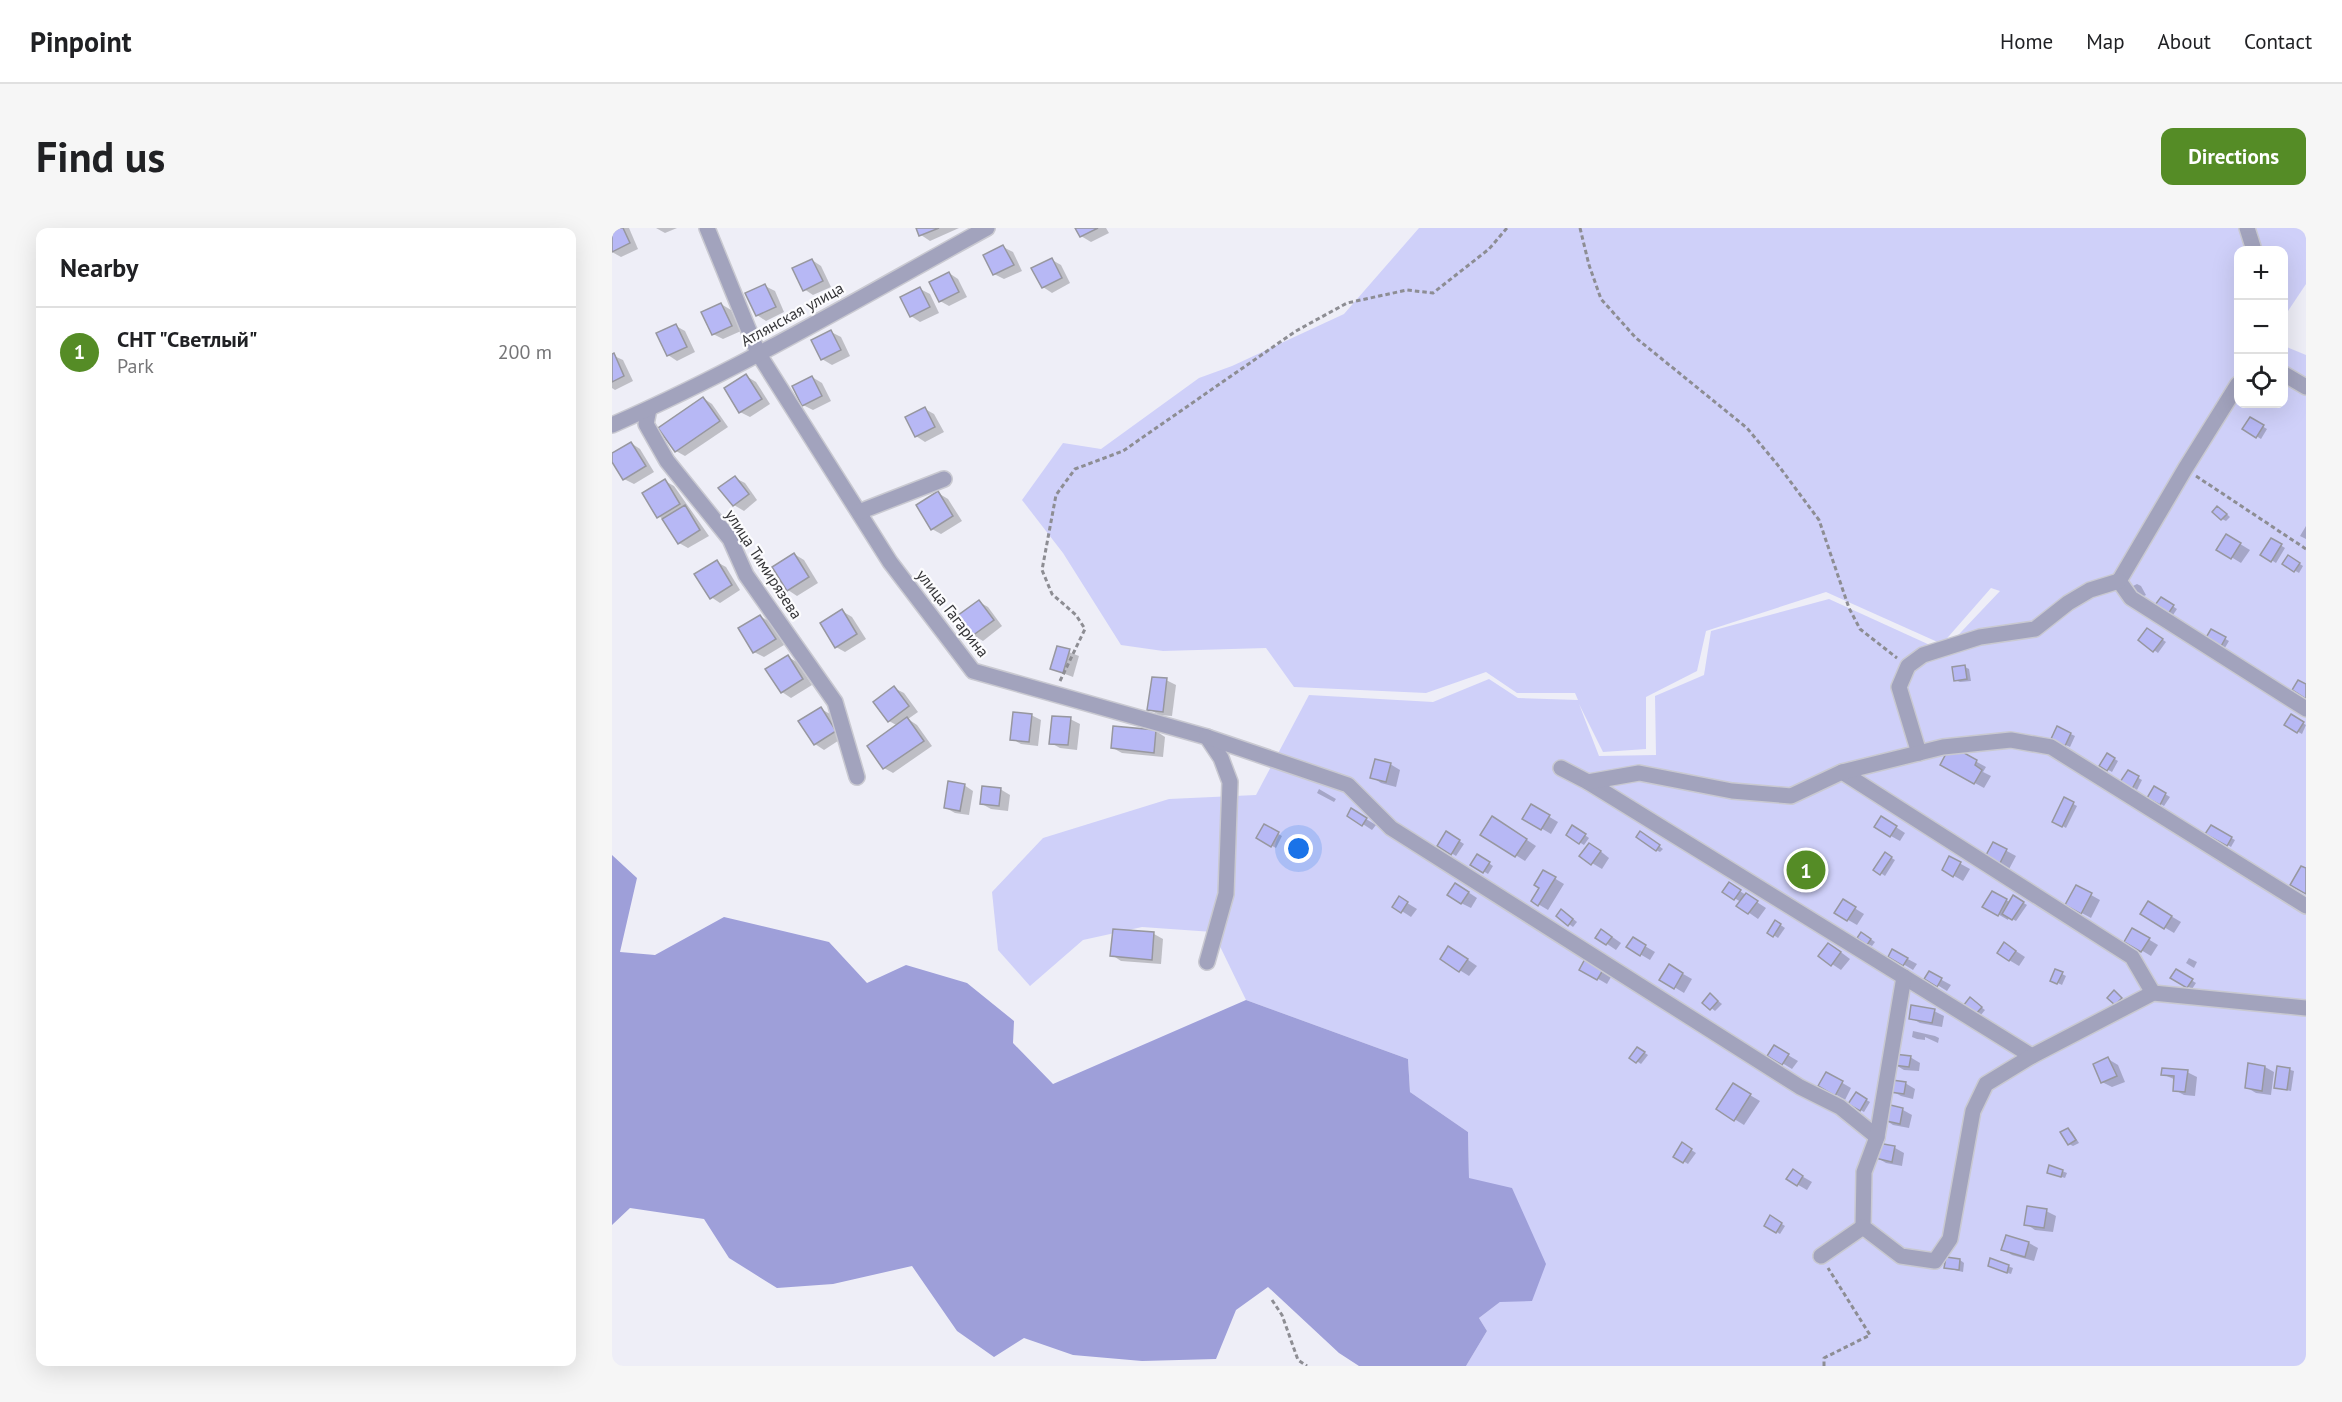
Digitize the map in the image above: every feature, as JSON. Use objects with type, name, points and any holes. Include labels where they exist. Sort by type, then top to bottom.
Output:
[{"type":"street","name":"улица Гагарина","points":[[707,228],[758,353],[890,562],[973,671],[1207,737],[1348,785],[1391,828],[1800,1087],[1840,1107],[1877,1137]]},
{"type":"street","name":"Атлянская улица","points":[[612,425],[649,409],[758,353],[987,228]]},
{"type":"street","points":[[2247,228],[2253,246]]},
{"type":"street","points":[[2288,377],[2306,387]]},
{"type":"street","points":[[1919,753],[1899,687],[1908,666],[1923,655],[1980,637],[2035,629],[2068,603],[2090,590],[2119,581],[2234,390]]},
{"type":"street","name":"улица Тимирязева","points":[[649,409],[646,424],[668,461],[730,539],[746,575],[835,702],[857,777]]},
{"type":"street","points":[[859,512],[944,478]]},
{"type":"street","points":[[2119,581],[2131,598],[2306,709]]},
{"type":"street","points":[[1207,737],[1221,758],[1230,782],[1226,894],[1207,962]]},
{"type":"street","points":[[1588,782],[1639,774],[1732,790],[1791,796],[1842,772],[1943,747],[2011,740],[2051,747],[2306,906]]},
{"type":"street","points":[[1561,768],[1588,782],[2032,1056]]},
{"type":"street","points":[[1842,772],[2132,957],[2153,993]]},
{"type":"street","points":[[1863,1227],[1864,1172],[1877,1137],[1904,976]]},
{"type":"street","points":[[1863,1227],[1901,1256],[1935,1261],[1950,1239],[1973,1111],[1986,1084],[2032,1056],[2153,993],[2306,1008]]},
{"type":"street","points":[[1821,1256],[1863,1227]]},
{"type":"path","points":[[1054,694],[1085,629],[1076,615],[1052,594],[1042,570],[1056,495],[1075,469],[1123,452],[1296,331],[1347,303],[1407,290],[1433,293],[1489,249],[1507,228]]},
{"type":"path","points":[[1580,228],[1589,265],[1601,299],[1636,338],[1748,428],[1819,520],[1849,608],[1860,628],[1908,666]]},
{"type":"path","points":[[2185,469],[2306,549]]},
{"type":"path","points":[[1821,1256],[1869,1335],[1824,1358],[1824,1366]]},
{"type":"path","points":[[1272,1300],[1282,1315],[1298,1360],[1307,1366]]},
{"type":"shaded area","points":[[1419,228],[2306,228],[2306,284],[2288,311],[2288,246],[2234,246],[2234,408],[2288,408],[2288,348],[2306,355],[2306,1366],[1466,1366],[1487,1331],[1479,1318],[1500,1302],[1469,1178],[1468,1132],[1410,1092],[1408,1059],[1246,1000],[1213,932],[1142,927],[1083,940],[1030,986],[998,950],[992,892],[1043,838],[1169,799],[1256,795],[1309,695],[1433,702],[1489,679],[1518,698],[1578,700],[1575,693],[1517,693],[1486,672],[1426,693],[1294,687],[1266,648],[1163,651],[1121,645],[1063,553],[1022,500],[1063,443],[1101,449],[1199,378],[1232,366],[1344,314]],"holes":[[[1991,588],[2000,591],[1943,651],[1829,599],[1711,631],[1704,675],[1655,696],[1656,755],[1599,756],[1579,704],[1603,752],[1646,749],[1646,697],[1697,671],[1706,631],[1826,592],[1942,644]]]},
{"type":"shaded area","points":[[612,855],[637,878],[620,952],[655,955],[724,917],[829,942],[867,983],[906,965],[967,983],[1014,1021],[1013,1043],[1053,1084],[1246,1000],[1408,1059],[1410,1092],[1468,1132],[1469,1178],[1512,1188],[1546,1264],[1532,1301],[1500,1302],[1479,1318],[1487,1331],[1466,1366],[1359,1366],[1339,1353],[1268,1287],[1236,1310],[1216,1359],[1142,1361],[1073,1355],[1024,1338],[994,1357],[957,1331],[912,1266],[833,1284],[777,1288],[729,1258],[704,1219],[630,1208],[612,1225]]},
{"type":"building","points":[[612,228],[623,228],[630,243],[612,252]]},
{"type":"building","points":[[916,228],[939,228],[919,236]]},
{"type":"building","points":[[1075,228],[1098,228],[1080,237]]},
{"type":"building","points":[[1003,245],[1014,265],[993,275],[983,255]]},
{"type":"building","points":[[1052,258],[1062,278],[1042,288],[1031,268]]},
{"type":"building","points":[[812,259],[823,281],[803,291],[792,268]]},
{"type":"building","points":[[949,272],[959,292],[939,302],[929,282]]},
{"type":"building","points":[[765,284],[776,307],[756,316],[745,293]]},
{"type":"building","points":[[920,287],[930,307],[910,317],[900,297]]},
{"type":"building","points":[[721,303],[732,326],[712,335],[701,312]]},
{"type":"building","points":[[676,324],[687,347],[667,356],[656,333]]},
{"type":"building","points":[[831,330],[841,350],[821,360],[811,340]]},
{"type":"building","points":[[614,353],[624,376],[612,382],[612,354]]},
{"type":"building","points":[[746,374],[762,399],[739,413],[724,388]]},
{"type":"building","points":[[812,376],[822,396],[802,406],[792,386]]},
{"type":"building","points":[[703,397],[720,421],[675,452],[658,428]]},
{"type":"building","points":[[925,407],[935,427],[915,437],[905,417]]},
{"type":"building","points":[[2250,417],[2264,425],[2256,438],[2242,429]]},
{"type":"building","points":[[631,442],[646,466],[623,480],[612,462],[612,453]]},
{"type":"building","points":[[735,476],[749,494],[733,506],[718,488]]},
{"type":"building","points":[[665,479],[680,504],[657,518],[642,493]]},
{"type":"building","points":[[938,491],[953,516],[931,530],[916,505]]},
{"type":"building","points":[[685,505],[700,530],[678,544],[662,519]]},
{"type":"building","points":[[2217,506],[2227,514],[2221,520],[2212,512]]},
{"type":"building","points":[[2226,534],[2241,543],[2231,559],[2216,550]]},
{"type":"building","points":[[2271,538],[2282,544],[2271,562],[2260,555]]},
{"type":"building","points":[[794,553],[809,577],[787,591],[772,567]]},
{"type":"building","points":[[2288,555],[2300,563],[2294,572],[2282,564]]},
{"type":"building","points":[[717,560],[732,585],[710,599],[694,574]]},
{"type":"building","points":[[2161,597],[2174,605],[2168,614],[2155,605]]},
{"type":"building","points":[[979,600],[994,620],[972,636],[957,616]]},
{"type":"building","points":[[842,609],[857,634],[835,648],[820,623]]},
{"type":"building","points":[[760,615],[776,639],[753,653],[738,628]]},
{"type":"building","points":[[2147,628],[2163,639],[2153,652],[2138,640]]},
{"type":"building","points":[[2211,629],[2226,637],[2219,650],[2204,641]]},
{"type":"building","points":[[1057,646],[1070,649],[1063,673],[1050,669]]},
{"type":"building","points":[[788,655],[803,679],[781,693],[765,669]]},
{"type":"building","points":[[1965,665],[1967,679],[1954,681],[1952,667]]},
{"type":"building","points":[[1152,677],[1167,678],[1163,712],[1147,710]]},
{"type":"building","points":[[2298,680],[2306,684],[2306,699],[2292,690]]},
{"type":"building","points":[[894,686],[909,706],[888,722],[873,702]]},
{"type":"building","points":[[821,707],[836,731],[814,745],[798,721]]},
{"type":"building","points":[[1013,712],[1032,714],[1029,742],[1010,740]]},
{"type":"building","points":[[2291,714],[2304,722],[2297,733],[2284,725]]},
{"type":"building","points":[[1052,716],[1071,717],[1068,745],[1049,744]]},
{"type":"building","points":[[907,717],[924,741],[883,769],[867,746]]},
{"type":"building","points":[[1113,726],[1156,730],[1154,753],[1111,748]]},
{"type":"building","points":[[2057,726],[2071,733],[2065,746],[2051,739]]},
{"type":"building","points":[[1949,748],[1957,749],[1977,760],[1975,765],[1982,770],[1974,784],[1940,765]]},
{"type":"building","points":[[2107,753],[2115,758],[2107,771],[2099,766]]},
{"type":"building","points":[[1375,759],[1391,763],[1386,782],[1370,778]]},
{"type":"building","points":[[2128,770],[2139,776],[2132,789],[2120,782]]},
{"type":"building","points":[[948,781],[965,784],[960,811],[944,808]]},
{"type":"building","points":[[982,786],[1001,788],[999,806],[980,804]]},
{"type":"building","points":[[2154,786],[2166,793],[2160,805],[2147,798]]},
{"type":"building","points":[[2064,797],[2074,802],[2062,827],[2052,822]]},
{"type":"building","points":[[1531,804],[1550,815],[1541,830],[1522,819]]},
{"type":"building","points":[[1351,808],[1367,818],[1362,826],[1347,816]]},
{"type":"building","points":[[1492,816],[1527,839],[1515,857],[1480,835]]},
{"type":"building","points":[[1881,816],[1897,826],[1890,837],[1874,827]]},
{"type":"building","points":[[1264,824],[1279,832],[1271,847],[1256,838]]},
{"type":"building","points":[[1572,825],[1586,834],[1579,844],[1566,835]]},
{"type":"building","points":[[2211,825],[2232,837],[2227,846],[2205,834]]},
{"type":"building","points":[[1446,831],[1460,840],[1451,855],[1437,846]]},
{"type":"building","points":[[1640,831],[1660,845],[1656,851],[1636,837]]},
{"type":"building","points":[[1993,842],[2007,849],[1998,867],[1984,859]]},
{"type":"building","points":[[1589,843],[1601,851],[1591,865],[1579,856]]},
{"type":"building","points":[[1885,852],[1892,857],[1880,875],[1873,870]]},
{"type":"building","points":[[1477,854],[1490,862],[1483,873],[1470,865]]},
{"type":"building","points":[[1949,856],[1961,862],[1953,877],[1942,870]]},
{"type":"building","points":[[2301,866],[2306,868],[2306,894],[2290,885]]},
{"type":"building","points":[[1543,870],[1556,877],[1538,906],[1531,901],[1539,888],[1534,885]]},
{"type":"building","points":[[1729,882],[1741,890],[1734,900],[1722,892]]},
{"type":"building","points":[[1455,883],[1469,892],[1461,904],[1447,895]]},
{"type":"building","points":[[2076,885],[2092,893],[2081,914],[2065,905]]},
{"type":"building","points":[[1992,891],[2007,899],[1998,916],[1982,907]]},
{"type":"building","points":[[1746,893],[1758,901],[1748,914],[1736,906]]},
{"type":"building","points":[[2013,895],[2024,902],[2012,920],[2002,914]]},
{"type":"building","points":[[1399,896],[1408,902],[1401,913],[1392,907]]},
{"type":"building","points":[[1843,899],[1856,907],[1847,921],[1834,913]]},
{"type":"building","points":[[2148,901],[2172,916],[2164,929],[2140,914]]},
{"type":"building","points":[[1561,909],[1573,919],[1568,926],[1556,916]]},
{"type":"building","points":[[1775,920],[1781,924],[1773,937],[1767,933]]},
{"type":"building","points":[[2132,928],[2150,938],[2141,952],[2124,942]]},
{"type":"building","points":[[1113,929],[1154,932],[1152,960],[1110,956]]},
{"type":"building","points":[[1601,929],[1612,937],[1606,945],[1595,938]]},
{"type":"building","points":[[1861,932],[1871,939],[1867,945],[1857,938]]},
{"type":"building","points":[[1633,937],[1646,945],[1640,956],[1626,947]]},
{"type":"building","points":[[2004,942],[2016,951],[2009,961],[1997,953]]},
{"type":"building","points":[[1828,943],[1841,952],[1831,966],[1818,956]]},
{"type":"building","points":[[1448,946],[1468,959],[1459,972],[1440,959]]},
{"type":"building","points":[[1892,949],[1908,958],[1903,966],[1888,957]]},
{"type":"building","points":[[1585,959],[1603,970],[1597,980],[1579,970]]},
{"type":"building","points":[[1669,964],[1683,973],[1674,989],[1659,980]]},
{"type":"building","points":[[2055,969],[2063,972],[2057,984],[2050,981]]},
{"type":"building","points":[[2176,969],[2193,979],[2187,988],[2170,978]]},
{"type":"building","points":[[1929,971],[1942,978],[1937,987],[1924,979]]},
{"type":"building","points":[[2114,990],[2122,998],[2115,1005],[2107,998]]},
{"type":"building","points":[[1710,993],[1718,1001],[1710,1010],[1702,1003]]},
{"type":"building","points":[[1970,997],[1982,1007],[1975,1015],[1963,1006]]},
{"type":"building","points":[[1911,1005],[1935,1009],[1932,1023],[1909,1019]]},
{"type":"building","points":[[1774,1045],[1789,1054],[1782,1065],[1767,1056]]},
{"type":"building","points":[[1637,1047],[1645,1052],[1636,1063],[1629,1058]]},
{"type":"building","points":[[1894,1054],[1911,1056],[1909,1067],[1893,1065]]},
{"type":"building","points":[[2108,1057],[2117,1076],[2101,1083],[2093,1064]]},
{"type":"building","points":[[2248,1063],[2265,1066],[2262,1091],[2245,1088]]},
{"type":"building","points":[[2277,1066],[2290,1068],[2287,1090],[2274,1088]]},
{"type":"building","points":[[2162,1068],[2188,1070],[2185,1092],[2173,1091],[2174,1076],[2161,1075]]},
{"type":"building","points":[[1826,1072],[1843,1081],[1835,1096],[1818,1086]]},
{"type":"building","points":[[1892,1080],[1906,1082],[1904,1094],[1890,1092]]},
{"type":"building","points":[[1733,1083],[1751,1094],[1734,1121],[1716,1109]]},
{"type":"building","points":[[1856,1092],[1867,1099],[1860,1111],[1848,1104]]},
{"type":"building","points":[[1886,1104],[1903,1108],[1900,1124],[1882,1120]]},
{"type":"building","points":[[2068,1128],[2076,1140],[2068,1145],[2060,1132]]},
{"type":"building","points":[[1682,1142],[1692,1149],[1683,1163],[1673,1157]]},
{"type":"building","points":[[1878,1143],[1895,1146],[1892,1162],[1875,1158]]},
{"type":"building","points":[[2049,1165],[2063,1170],[2061,1177],[2047,1173]]},
{"type":"building","points":[[1793,1169],[1803,1176],[1797,1186],[1786,1179]]},
{"type":"building","points":[[2027,1206],[2047,1209],[2044,1228],[2024,1225]]},
{"type":"building","points":[[1770,1215],[1782,1223],[1776,1233],[1764,1226]]},
{"type":"building","points":[[2006,1235],[2029,1242],[2025,1257],[2001,1250]]},
{"type":"building","points":[[1946,1257],[1960,1259],[1959,1270],[1944,1268]]},
{"type":"building","points":[[1990,1258],[2009,1265],[2007,1273],[1988,1266]]},
{"type":"place","name":"СНТ \"Светлый\"","points":[[1806,870]]}]
